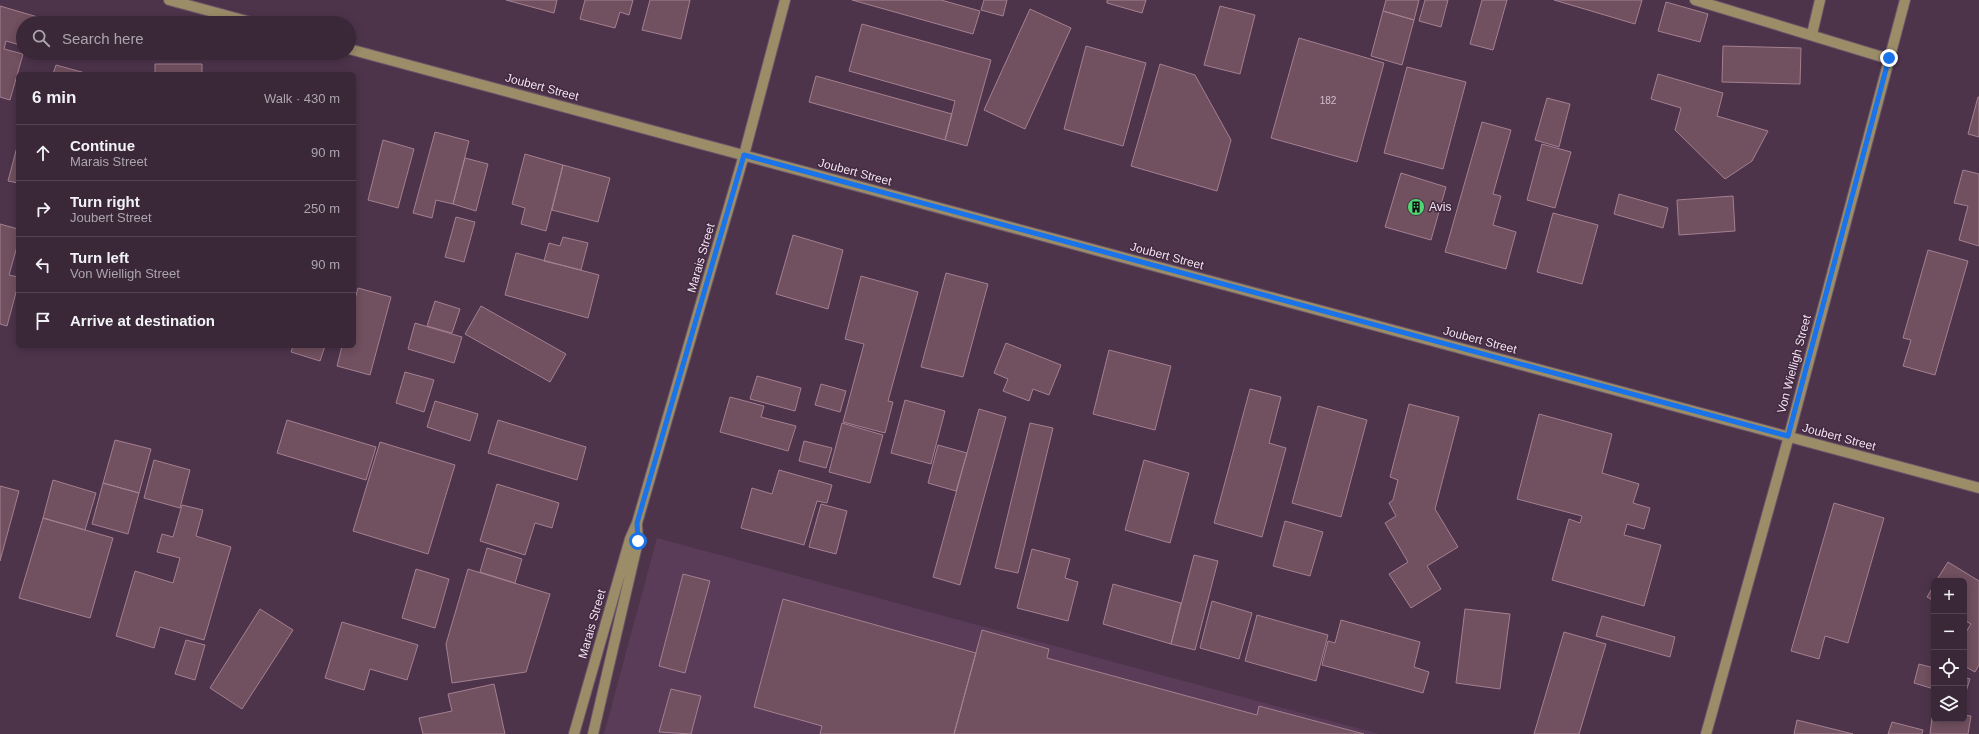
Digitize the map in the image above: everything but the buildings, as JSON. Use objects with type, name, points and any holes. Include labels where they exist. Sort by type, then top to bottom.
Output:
[{"type":"street","points":[[169,0],[228,16]]},
{"type":"street","name":"Marais Street","points":[[574,734],[630,539],[637,523],[744,155],[785,0]]},
{"type":"street","points":[[1695,0],[1889,58]]},
{"type":"street","points":[[1812,34],[1820,0]]},
{"type":"street","name":"Von Wielligh Street","points":[[1706,734],[1905,0]]},
{"type":"street","name":"Joubert Street","points":[[356,50],[1979,488]]},
{"type":"street","name":"Marais Street","points":[[593,734],[638,541],[637,523]]},
{"type":"shaded area","points":[[657,538],[1379,734],[604,734]]},
{"type":"place","name":"Avis","points":[[1416,207]]},
{"type":"route","points":[[638,541],[637,523],[744,155],[1788,436],[1889,58]]}]
